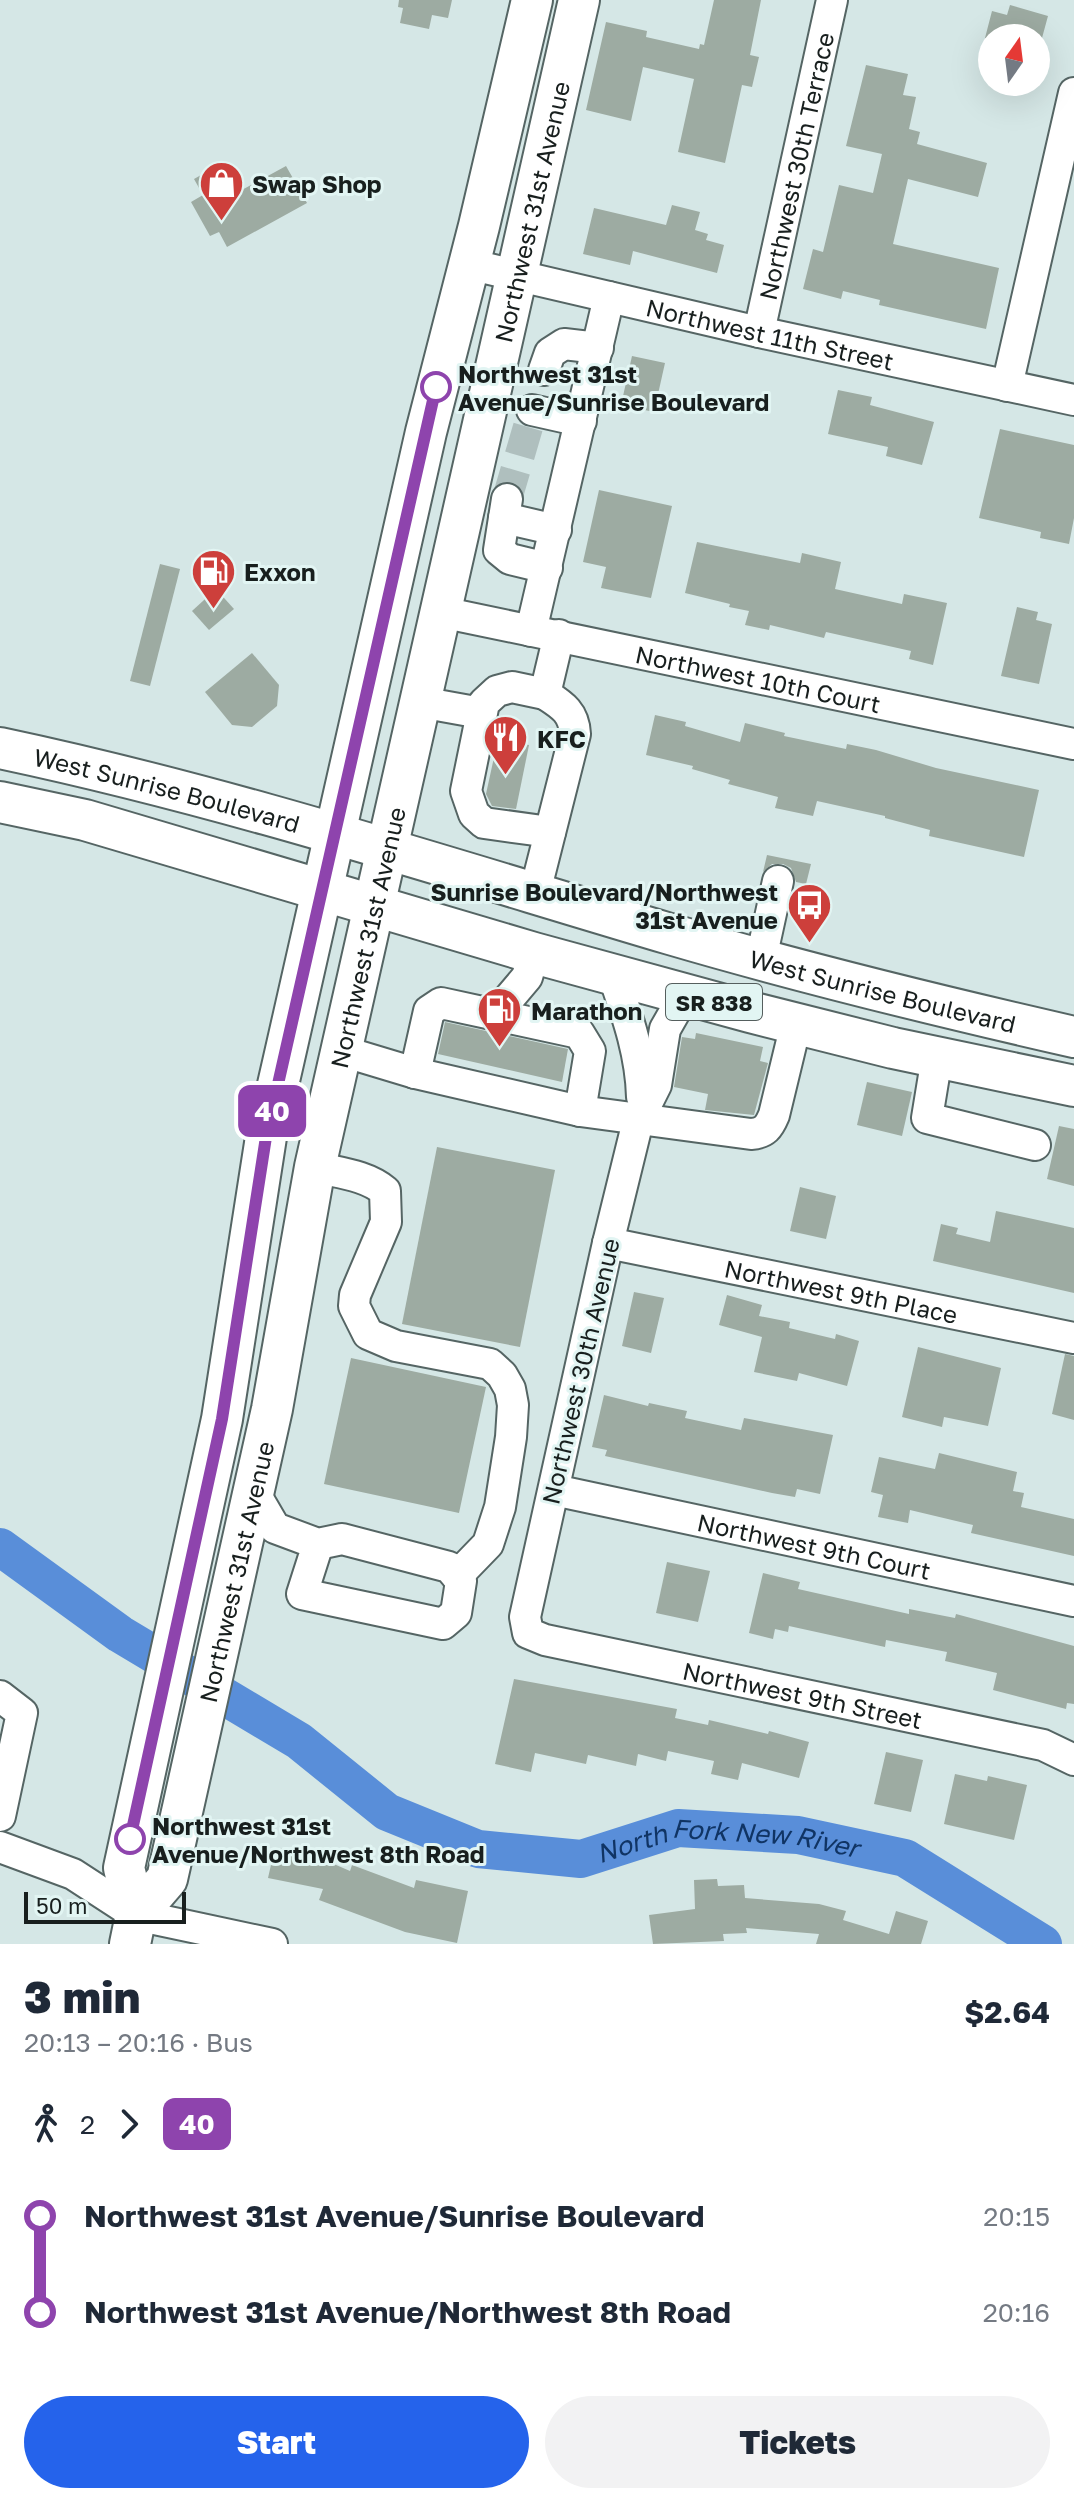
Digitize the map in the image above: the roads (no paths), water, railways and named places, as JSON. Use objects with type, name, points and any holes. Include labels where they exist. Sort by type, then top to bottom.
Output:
[{"type":"main road","name":"Northwest 31st Avenue","points":[[133,1930],[124,1868],[222,1419],[266,1137],[426,432],[532,0]]},
{"type":"main road","name":"Northwest 31st Avenue","points":[[133,1930],[167,1879],[257,1478],[315,1167],[579,0]]},
{"type":"main road","name":"West Sunrise Boulevard","points":[[0,748],[98,768],[334,832],[761,959],[905,998],[1074,1037]]},
{"type":"main road","name":"West Sunrise Boulevard","points":[[0,802],[85,820],[534,953],[796,1024],[1074,1086]]},
{"type":"main road","points":[[222,1419],[229,1452],[240,1474],[257,1478]]},
{"type":"street","name":"Northwest 30th Terrace","points":[[759,332],[832,0]]},
{"type":"street","points":[[1007,386],[1074,93]]},
{"type":"street","name":"Northwest 11th Street","points":[[468,264],[759,332],[1074,400]]},
{"type":"street","points":[[545,694],[547,568],[609,297]]},
{"type":"street","points":[[581,421],[530,419],[550,353],[564,344],[598,348]]},
{"type":"street","points":[[547,568],[510,559],[499,550],[506,509],[556,530]]},
{"type":"street","name":"Northwest 10th Court","points":[[441,612],[1074,744]]},
{"type":"street","points":[[535,892],[575,734],[575,721],[565,707],[545,694],[512,687],[497,691],[484,703],[466,791],[474,814],[484,823],[550,832]]},
{"type":"street","points":[[420,702],[481,713]]},
{"type":"street","points":[[761,959],[778,881]]},
{"type":"street","points":[[495,1015],[527,977],[534,953]]},
{"type":"street","name":"Northwest 30th Avenue","points":[[528,1633],[525,1617],[608,1243],[640,1116],[641,1070],[631,1026],[613,974]]},
{"type":"street","name":"Northwest 30th Avenue","points":[[640,1116],[656,1085],[665,1029],[685,994]]},
{"type":"street","points":[[415,1073],[429,1011],[441,1003],[579,1033],[590,1051],[580,1111]]},
{"type":"street","points":[[342,1051],[415,1073],[580,1111],[762,1133],[774,1115],[796,1024]]},
{"type":"street","points":[[937,1057],[927,1118],[1035,1145]]},
{"type":"street","points":[[315,1167],[375,1182],[385,1191],[386,1222],[355,1295],[354,1306],[368,1334],[396,1346],[490,1364],[502,1375],[510,1389],[513,1405],[511,1437],[500,1507],[488,1544],[457,1576]]},
{"type":"street","name":"Northwest 9th Place","points":[[608,1243],[1074,1338]]},
{"type":"street","points":[[257,1478],[273,1527],[318,1544],[342,1539],[449,1567],[461,1581],[456,1613],[443,1624],[302,1594],[318,1544]]},
{"type":"street","name":"Northwest 9th Court","points":[[554,1490],[1074,1601]]},
{"type":"street","name":"Northwest 9th Street","points":[[528,1633],[545,1640],[1043,1745],[1074,1760]]},
{"type":"street","points":[[0,1696],[22,1713],[0,1816]]},
{"type":"street","points":[[0,1847],[73,1874],[133,1930],[272,1944]]},
{"type":"waterway","name":"North Fork New River","points":[[0,1547],[120,1634],[299,1741],[387,1812],[478,1849],[581,1859],[678,1828],[798,1835],[905,1858],[1043,1944]]},
{"type":"tunnel","points":[[507,499],[528,427]]},
{"type":"place","name":"Swap Shop","points":[[221,222]]},
{"type":"place","name":"Northwest 31st Avenue/Sunrise Boulevard","points":[[436,387]]},
{"type":"place","name":"Exxon","points":[[213,610]]},
{"type":"place","name":"KFC","points":[[506,777]]},
{"type":"place","name":"Sunrise Boulevard/Northwest 31st Avenue","points":[[809,944]]},
{"type":"place","name":"Marathon","points":[[500,1049]]},
{"type":"place","name":"Northwest 31st Avenue/Northwest 8th Road","points":[[130,1839]]}]
